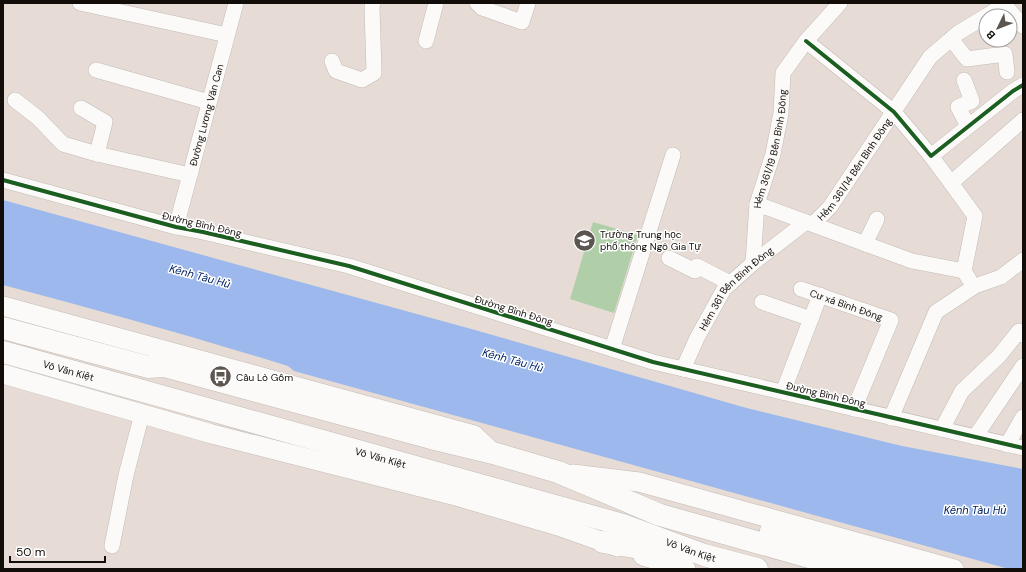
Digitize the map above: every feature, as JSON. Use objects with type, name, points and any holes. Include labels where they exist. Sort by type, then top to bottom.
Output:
[{"type":"highway","points":[[3,328],[148,368],[164,366],[431,438],[493,452],[558,472],[907,569]]},
{"type":"highway","name":"Võ Văn Kiệt","points":[[3,352],[624,525],[704,555],[757,569]]},
{"type":"highway","points":[[558,472],[660,516],[852,569]]},
{"type":"highway","points":[[603,542],[682,554],[704,555]]},
{"type":"main road","points":[[3,306],[474,435],[493,452]]},
{"type":"main road","points":[[3,316],[152,356],[164,366]]},
{"type":"main road","name":"Võ Văn Kiệt","points":[[3,374],[212,434],[456,496],[560,527],[644,557],[686,569]]},
{"type":"main road","points":[[558,472],[638,482],[954,569]]},
{"type":"street","points":[[80,3],[227,35]]},
{"type":"street","name":"Đường Lương Văn Can","points":[[176,227],[236,3]]},
{"type":"street","points":[[332,61],[336,71],[362,80],[374,73],[373,3]]},
{"type":"street","points":[[426,41],[436,3]]},
{"type":"street","points":[[477,3],[482,8],[522,22],[528,3]]},
{"type":"street","name":"Hẻm 361/19 Bến Bình Đông","points":[[753,263],[757,204],[774,154],[782,113],[783,73],[806,41],[840,3]]},
{"type":"street","name":"Hẻm 361/14 Bến Bình Đông","points":[[998,8],[1004,4],[1007,8]]},
{"type":"street","name":"Hẻm 361/14 Bến Bình Đông","points":[[810,223],[830,207],[930,57],[958,33],[978,21]]},
{"type":"street","points":[[952,39],[967,60],[1004,54],[1007,72]]},
{"type":"street","points":[[806,41],[894,112]]},
{"type":"street","points":[[96,70],[209,102]]},
{"type":"street","points":[[964,80],[972,102],[958,107],[968,126]]},
{"type":"street","points":[[931,156],[1013,90],[1023,85]]},
{"type":"street","points":[[15,100],[38,118],[63,144],[97,154],[190,175]]},
{"type":"street","points":[[81,108],[105,122],[97,154]]},
{"type":"street","name":"Hẻm 361/14 Bến Bình Đông","points":[[894,112],[931,156],[975,216],[964,271]]},
{"type":"street","points":[[951,183],[1023,120]]},
{"type":"street","points":[[612,349],[673,155]]},
{"type":"street","name":"Đường Bình Đông","points":[[3,180],[176,227],[349,266],[653,362],[1023,448]]},
{"type":"street","points":[[757,204],[912,261],[964,271],[975,286]]},
{"type":"street","points":[[865,244],[877,218]]},
{"type":"street","name":"Hẻm 361 Bến Bình Đông","points":[[683,369],[697,338],[724,289],[753,263],[810,223]]},
{"type":"street","points":[[670,258],[695,271],[697,266],[730,283]]},
{"type":"street","points":[[891,418],[936,312],[975,286],[1001,277],[1023,260]]},
{"type":"street","name":"Cư xá Bình Đông","points":[[801,289],[891,320],[854,409]]},
{"type":"street","points":[[783,392],[820,295]]},
{"type":"street","points":[[762,302],[811,319]]},
{"type":"street","points":[[942,429],[962,391],[998,356],[1019,331],[1023,335]]},
{"type":"street","points":[[975,437],[1023,366]]},
{"type":"street","points":[[112,546],[126,476],[142,414]]},
{"type":"street","points":[[1007,444],[1023,417]]},
{"type":"green space","points":[[593,222],[638,235],[614,313],[570,299]]},
{"type":"water","name":"Kênh Tàu Hủ","points":[[3,200],[475,330],[743,407],[902,446],[1023,469],[1023,569],[1009,569],[294,371],[288,366],[217,345],[111,314],[3,285]]},
{"type":"cycle path","points":[[806,41],[894,112],[931,156],[1013,91],[1023,85]]},
{"type":"cycle path","points":[[3,180],[176,227],[349,266],[653,362],[1023,448]]},
{"type":"place","name":"Trường Trung học phổ thông Ngô Gia Tự","points":[[585,240]]},
{"type":"place","name":"Cầu Lò Gốm","points":[[221,377]]}]
